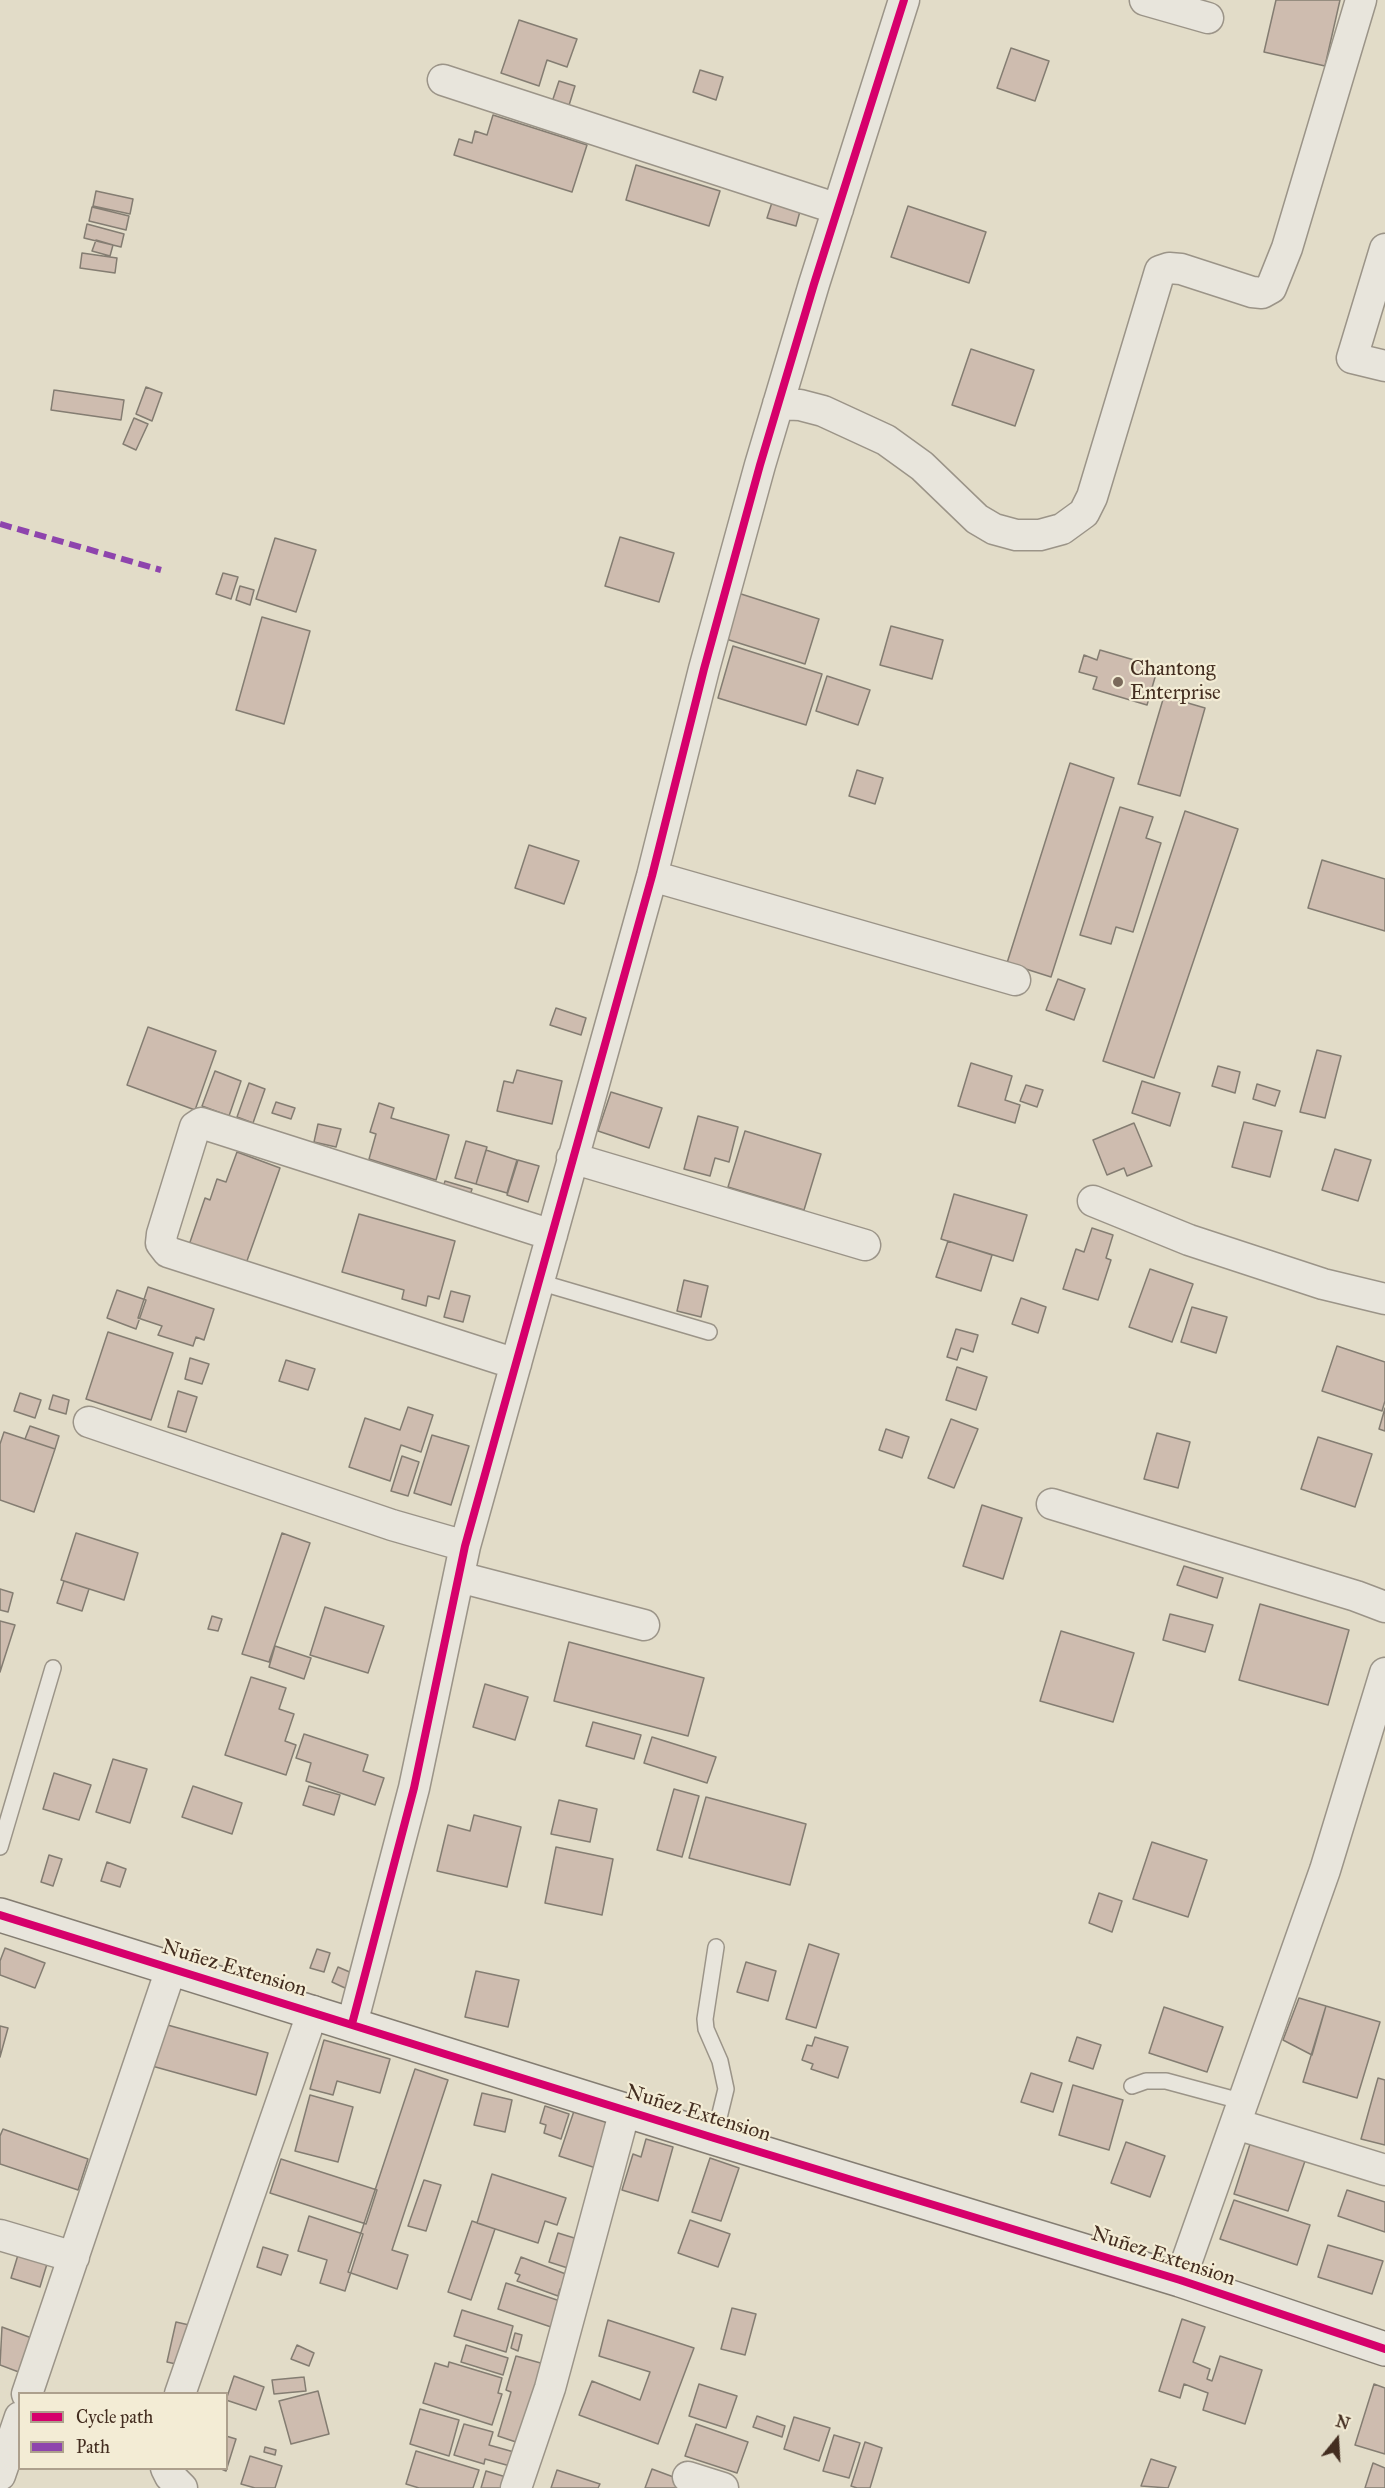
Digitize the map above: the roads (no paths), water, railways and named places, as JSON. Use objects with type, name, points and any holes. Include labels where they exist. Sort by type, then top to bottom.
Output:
[{"type":"street","points":[[352,2024],[414,1788],[465,1546],[652,876],[704,669],[777,404],[904,0]]},
{"type":"street","points":[[1145,0],[1208,18]]},
{"type":"street","points":[[777,404],[800,405],[824,411],[886,440],[922,466],[976,519],[994,529],[1016,535],[1040,535],[1062,529],[1084,513],[1092,497],[1160,272],[1169,268],[1181,269],[1252,292],[1262,293],[1271,288],[1287,248],[1361,0]]},
{"type":"street","points":[[443,80],[838,209]]},
{"type":"street","points":[[1385,249],[1352,358],[1385,366]]},
{"type":"street","points":[[652,876],[1015,980]]},
{"type":"street","points":[[516,1364],[168,1252],[161,1244],[162,1234],[195,1127],[201,1124],[552,1235]]},
{"type":"street","points":[[572,1158],[865,1245]]},
{"type":"street","points":[[1093,1201],[1189,1240],[1323,1284],[1385,1299]]},
{"type":"street","points":[[89,1422],[404,1528],[465,1546]]},
{"type":"street","points":[[1052,1504],[1356,1596],[1385,1607]]},
{"type":"street","points":[[459,1577],[644,1625]]},
{"type":"street","points":[[1180,2280],[1325,1870],[1385,1673]]},
{"type":"street","name":"Nuñez Extension","points":[[0,1915],[714,2138],[1180,2280],[1385,2349]]},
{"type":"street","points":[[28,2392],[171,1969]]},
{"type":"street","points":[[181,2392],[313,2011]]},
{"type":"street","points":[[516,2488],[550,2388],[625,2110]]},
{"type":"street","points":[[1240,2113],[1385,2170]]},
{"type":"street","points":[[0,2235],[74,2257]]},
{"type":"street","points":[[0,2475],[18,2423]]},
{"type":"street","points":[[167,2470],[182,2488]]},
{"type":"street","points":[[688,2477],[723,2488]]},
{"type":"lane","points":[[539,1282],[709,1332]]},
{"type":"lane","points":[[0,1847],[54,1668]]},
{"type":"lane","points":[[714,2138],[726,2089],[720,2061],[706,2030],[705,2019],[716,1947]]},
{"type":"lane","points":[[1132,2086],[1146,2081],[1166,2081],[1240,2113]]},
{"type":"place","name":"Chantong Enterprise","points":[[1118,682]]}]
